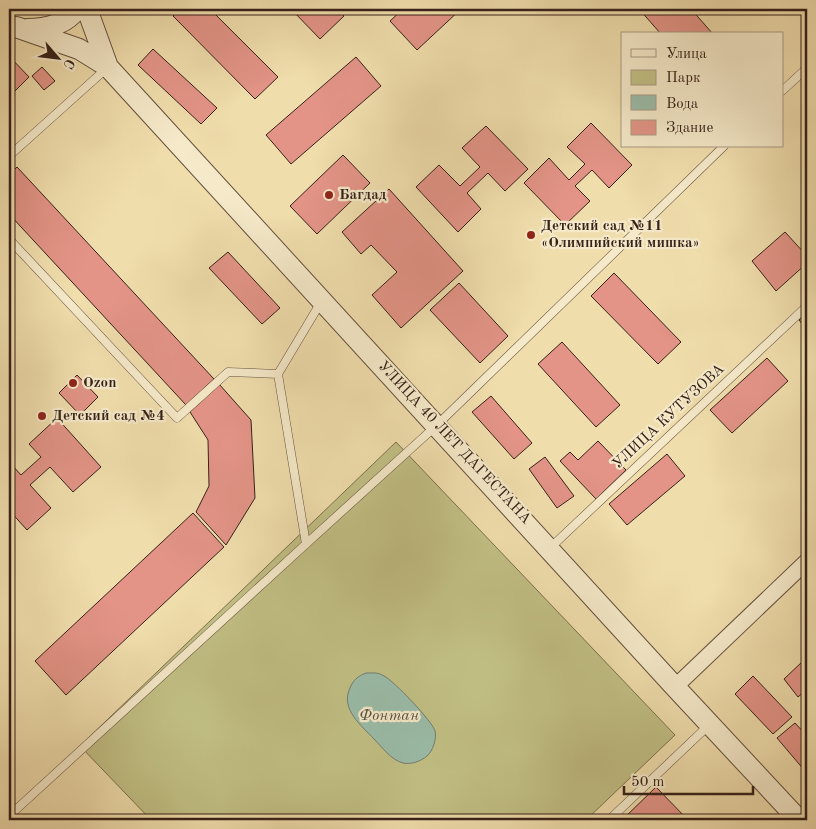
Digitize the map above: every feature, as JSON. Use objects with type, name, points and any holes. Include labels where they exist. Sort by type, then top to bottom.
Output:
[{"type":"street","points":[[11,26],[32,29],[56,24],[68,19],[77,9]]},
{"type":"street","points":[[87,9],[108,67]]},
{"type":"street","points":[[11,26],[78,49],[108,67]]},
{"type":"street","name":"УЛИЦА 40 ЛЕТ ДАГЕСТАНА","points":[[108,67],[799,820]]},
{"type":"street","points":[[675,687],[807,560]]},
{"type":"lane","points":[[9,156],[108,67]]},
{"type":"lane","points":[[784,89],[807,68]]},
{"type":"lane","points":[[9,816],[437,425],[722,148]]},
{"type":"lane","points":[[9,239],[177,418],[228,372],[278,374]]},
{"type":"lane","points":[[306,544],[278,374],[322,300]]},
{"type":"lane","name":"УЛИЦА КУТУЗОВА","points":[[550,548],[807,306]]},
{"type":"lane","points":[[609,820],[711,724]]},
{"type":"green space","points":[[396,442],[675,735],[586,820],[151,820],[80,746]]},
{"type":"water","name":"Фонтан","points":[[366,673],[380,674],[389,679],[433,726],[435,741],[433,748],[425,758],[409,763],[403,763],[395,759],[353,716],[348,703],[351,685],[358,677]]},
{"type":"building","points":[[180,9],[210,9],[278,77],[255,99],[173,16]]},
{"type":"building","points":[[291,9],[337,9],[344,16],[320,39]]},
{"type":"building","points":[[403,9],[461,9],[417,50],[390,21]]},
{"type":"building","points":[[639,9],[691,9],[711,32],[659,32]]},
{"type":"building","points":[[153,49],[217,108],[201,124],[138,65]]},
{"type":"building","points":[[9,56],[29,77],[9,97]]},
{"type":"building","points":[[356,57],[381,86],[291,164],[266,135]]},
{"type":"building","points":[[42,67],[55,81],[44,90],[32,76]]},
{"type":"building","points":[[591,123],[632,165],[609,188],[592,170],[575,186],[590,201],[565,225],[524,183],[549,158],[569,180],[585,164],[567,147]]},
{"type":"building","points":[[486,126],[528,169],[505,191],[488,173],[467,193],[481,209],[458,232],[416,187],[439,165],[460,186],[480,167],[462,148]]},
{"type":"building","points":[[343,155],[370,183],[317,234],[290,206]]},
{"type":"building","points":[[17,167],[214,379],[186,405],[9,214],[9,175]]},
{"type":"building","points":[[389,189],[463,271],[401,328],[372,295],[397,272],[371,245],[361,254],[342,232]]},
{"type":"building","points":[[785,232],[807,256],[807,263],[776,291],[752,261]]},
{"type":"building","points":[[228,252],[280,308],[262,324],[209,268]]},
{"type":"building","points":[[614,273],[681,342],[658,364],[591,296]]},
{"type":"building","points":[[459,283],[508,336],[480,363],[430,310]]},
{"type":"building","points":[[807,313],[807,330],[799,320]]},
{"type":"building","points":[[562,342],[620,405],[596,427],[538,364]]},
{"type":"building","points":[[767,358],[788,381],[732,433],[710,410]]},
{"type":"building","points":[[77,375],[98,397],[80,415],[59,393]]},
{"type":"building","points":[[219,384],[251,420],[255,498],[226,545],[196,512],[209,486],[208,440],[190,412]]},
{"type":"building","points":[[491,396],[532,443],[514,459],[472,412]]},
{"type":"building","points":[[57,418],[101,467],[73,492],[50,467],[30,485],[51,508],[27,530],[9,510],[9,467],[12,465],[21,475],[41,457],[29,444]]},
{"type":"building","points":[[598,441],[626,470],[596,499],[560,461],[570,452],[578,460]]},
{"type":"building","points":[[667,454],[685,476],[627,525],[609,504]]},
{"type":"building","points":[[545,457],[574,496],[557,508],[529,469]]},
{"type":"building","points":[[193,513],[224,547],[66,695],[35,661]]},
{"type":"building","points":[[803,661],[807,665],[807,689],[798,697],[784,679]]},
{"type":"building","points":[[753,676],[792,717],[773,734],[735,694]]},
{"type":"building","points":[[795,723],[807,736],[807,770],[805,771],[777,738]]},
{"type":"building","points":[[656,787],[686,820],[622,820]]},
{"type":"place","name":"Багдад","points":[[329,195]]},
{"type":"place","name":"Детский сад №11 «Олимпийский мишка»","points":[[531,235]]},
{"type":"place","name":"Ozon","points":[[73,383]]},
{"type":"place","name":"Детский сад №4","points":[[42,416]]}]
